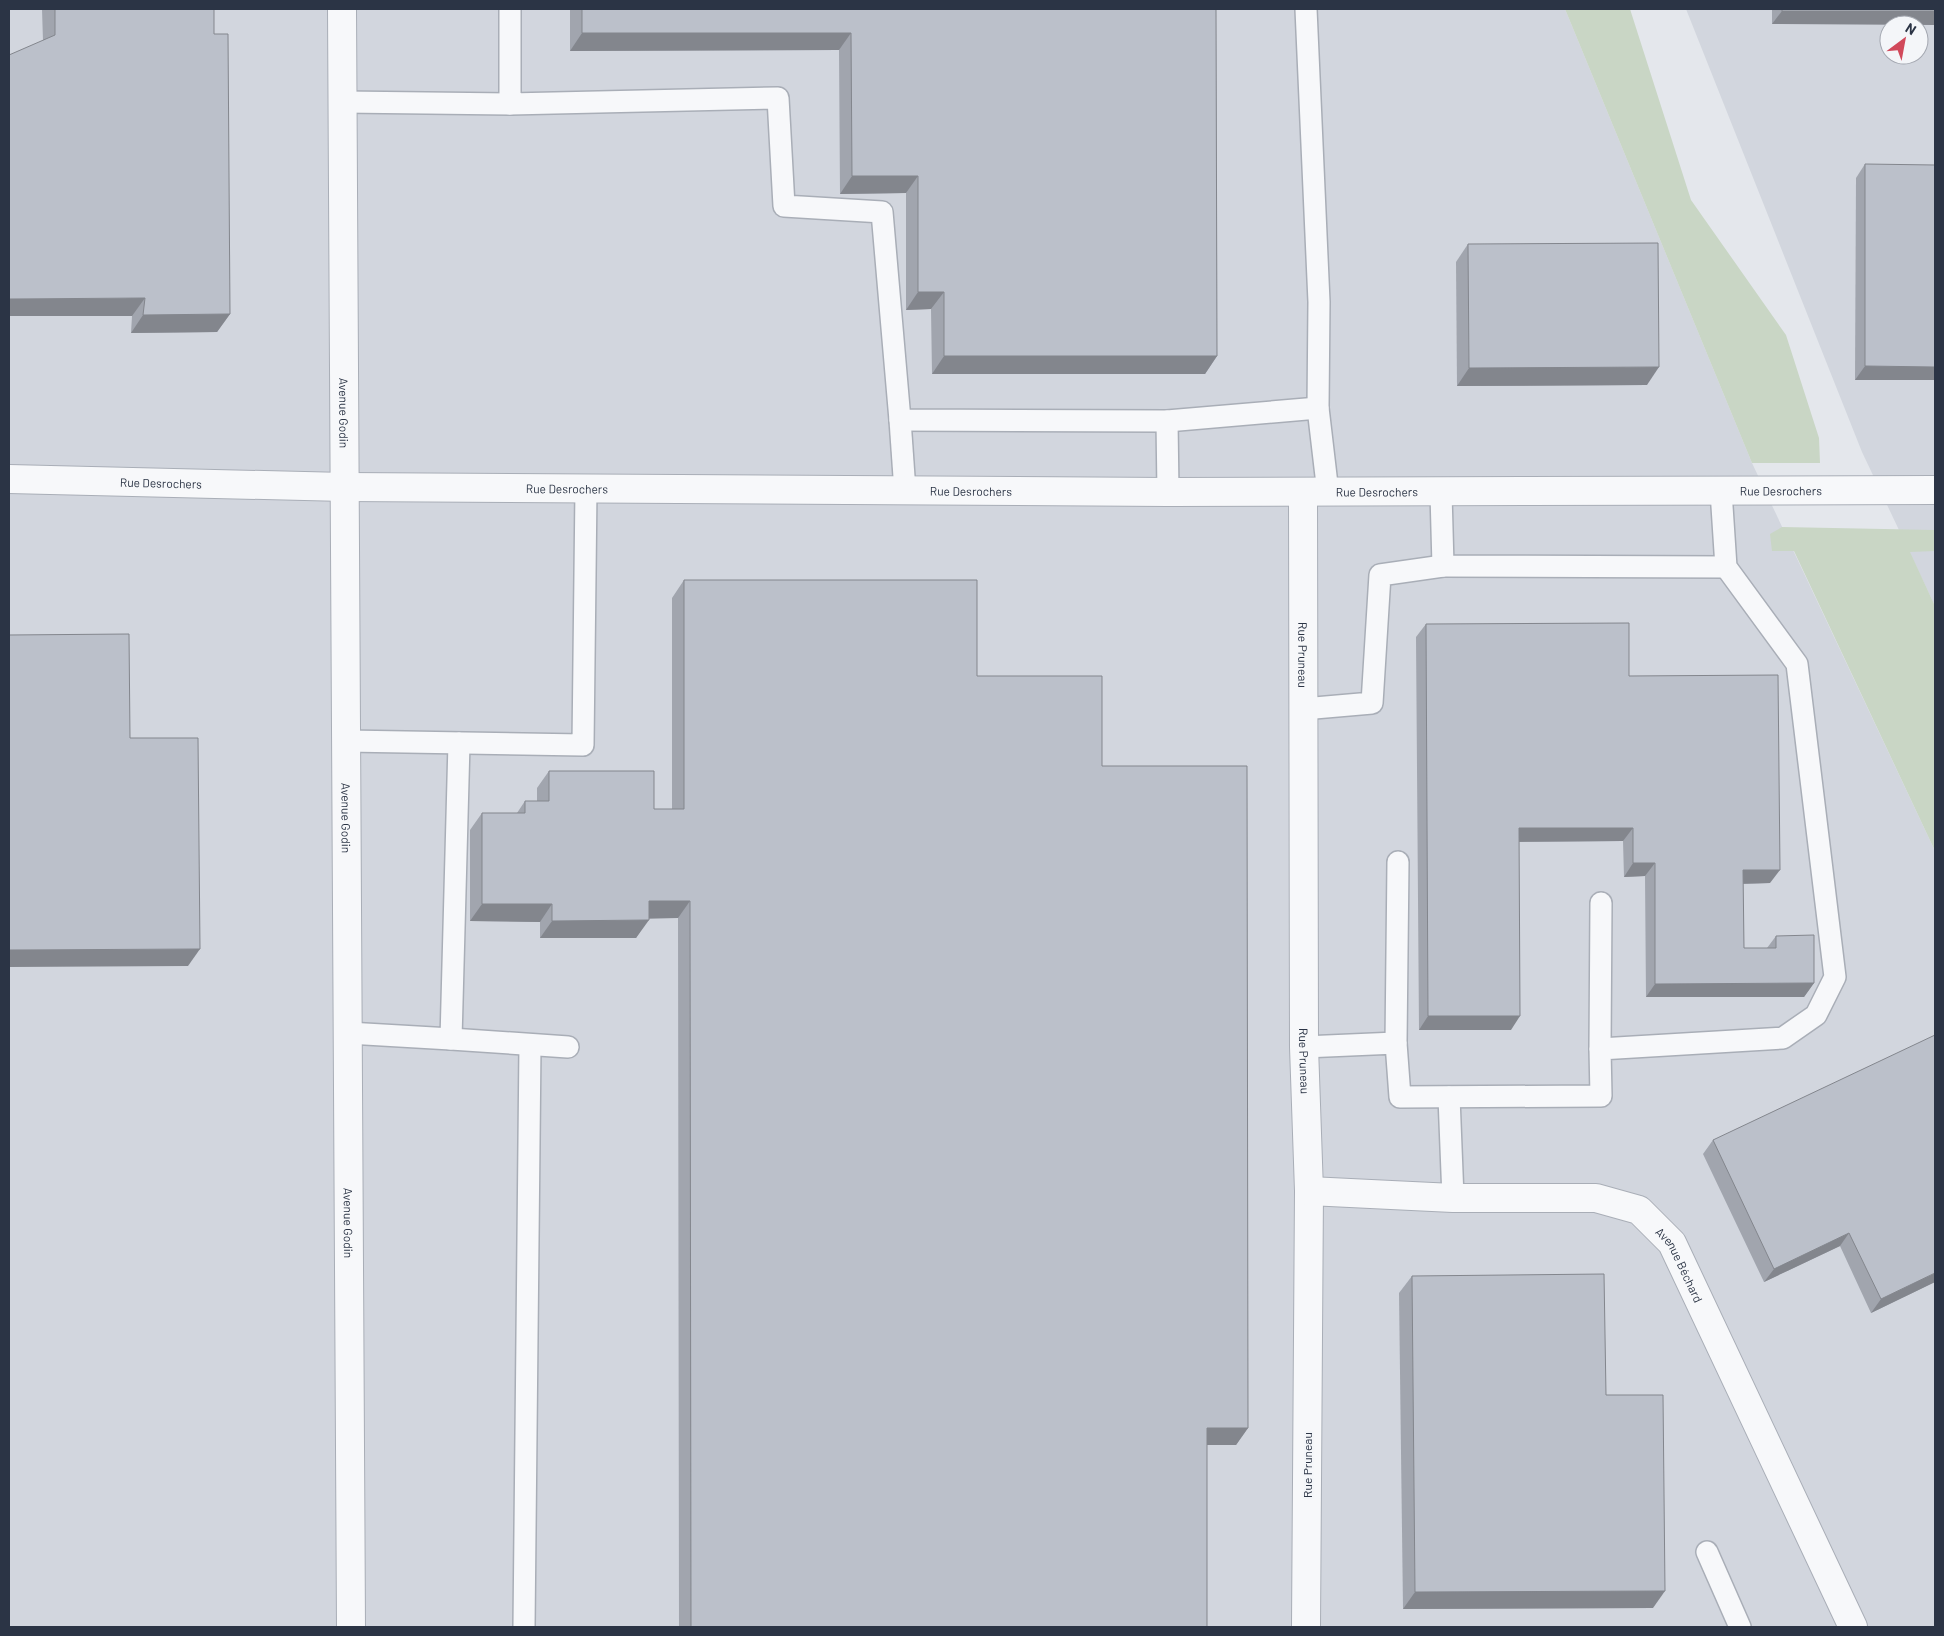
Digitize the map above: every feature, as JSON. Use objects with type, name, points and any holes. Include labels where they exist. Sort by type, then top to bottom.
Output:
[{"type":"street","name":"Avenue Godin","points":[[342,9],[351,1627]]},
{"type":"street","name":"Rue Desrochers","points":[[9,478],[345,487],[905,491],[1315,493],[1935,490]]},
{"type":"street","name":"Rue Pruneau","points":[[1306,1627],[1309,1191],[1304,1047],[1303,709],[1315,493]]},
{"type":"street","name":"Avenue Béchard","points":[[1309,1191],[1453,1198],[1596,1198],[1639,1210],[1672,1242],[1853,1627]]},
{"type":"lane","points":[[510,9],[510,104]]},
{"type":"lane","points":[[1306,9],[1319,302],[1315,493]]},
{"type":"lane","points":[[343,102],[510,104],[778,98],[784,206],[882,212],[905,491]]},
{"type":"lane","points":[[900,420],[1167,422],[1318,408]]},
{"type":"lane","points":[[1167,422],[1168,492]]},
{"type":"lane","points":[[346,741],[582,745],[586,489]]},
{"type":"lane","points":[[1600,1048],[1783,1038],[1816,1015],[1835,977],[1797,664],[1726,567],[1721,491]]},
{"type":"lane","points":[[1440,492],[1443,566]]},
{"type":"lane","points":[[1303,709],[1372,703],[1380,575],[1443,566],[1726,567]]},
{"type":"lane","points":[[451,1039],[459,743]]},
{"type":"lane","points":[[1398,862],[1396,1043],[1400,1097],[1601,1096],[1601,903]]},
{"type":"lane","points":[[348,1033],[568,1047]]},
{"type":"lane","points":[[1304,1047],[1396,1043]]},
{"type":"lane","points":[[524,1627],[530,1045]]},
{"type":"lane","points":[[1449,1097],[1453,1198]]},
{"type":"lane","points":[[1707,1552],[1740,1627]]},
{"type":"shaded area","points":[[9,9],[1565,9],[1752,463],[1935,851],[1935,1627],[9,1627]]},
{"type":"shaded area","points":[[1686,9],[1935,9],[1935,606],[1862,452]]},
{"type":"green space","points":[[1565,9],[1630,9],[1691,200],[1786,335],[1819,438],[1820,463],[1752,463]]},
{"type":"green space","points":[[1782,527],[1935,530],[1935,551],[1910,552],[1935,606],[1935,851],[1794,551],[1772,551],[1770,534]]},
{"type":"building","points":[[55,9],[214,9],[214,34],[228,34],[230,314],[143,315],[145,298],[9,299],[9,55],[55,35]]},
{"type":"building","points":[[582,9],[1216,9],[1217,356],[944,356],[944,292],[918,292],[918,176],[852,176],[851,33],[582,33]]},
{"type":"building","points":[[1782,9],[1935,9],[1935,11],[1782,11]]},
{"type":"building","points":[[1865,164],[1935,165],[1935,367],[1865,366]]},
{"type":"building","points":[[1658,243],[1659,367],[1469,368],[1468,244]]},
{"type":"building","points":[[684,580],[977,580],[977,676],[1102,676],[1102,766],[1247,766],[1248,1428],[1207,1428],[1207,1627],[691,1627],[690,901],[649,901],[649,920],[552,921],[552,904],[482,904],[482,813],[525,813],[525,801],[549,801],[549,771],[654,771],[654,809],[684,809]]},
{"type":"building","points":[[1629,623],[1629,676],[1778,675],[1780,870],[1743,870],[1744,948],[1776,948],[1776,936],[1814,935],[1814,983],[1655,984],[1655,863],[1633,863],[1633,828],[1519,828],[1520,1016],[1428,1016],[1426,624]]},
{"type":"building","points":[[129,634],[130,738],[198,738],[200,949],[9,950],[9,635]]},
{"type":"building","points":[[1935,1035],[1935,1273],[1881,1299],[1849,1233],[1774,1269],[1713,1140]]},
{"type":"building","points":[[1604,1274],[1606,1395],[1663,1395],[1665,1591],[1415,1592],[1412,1276]]}]
